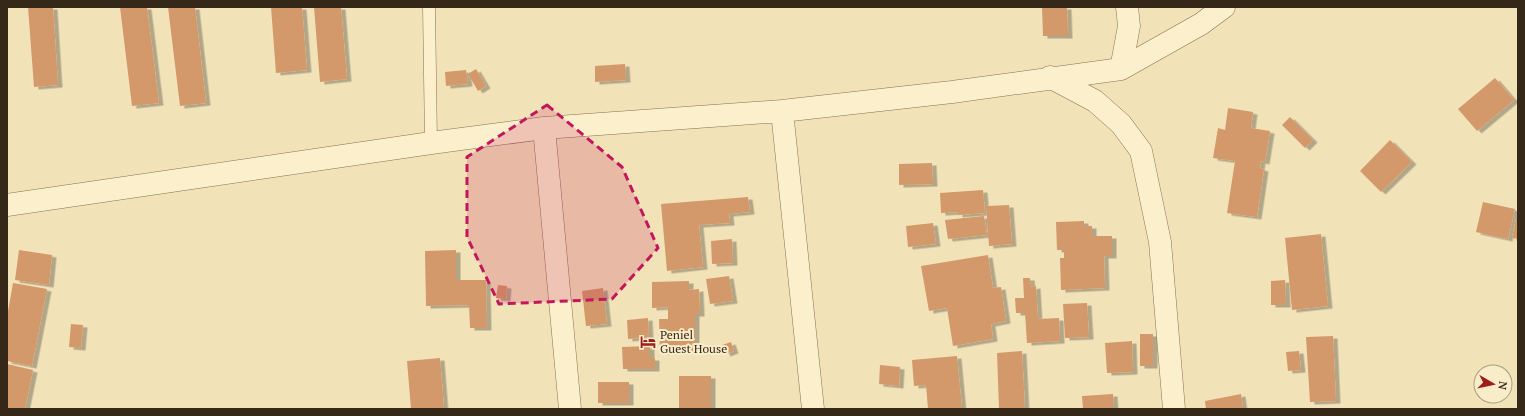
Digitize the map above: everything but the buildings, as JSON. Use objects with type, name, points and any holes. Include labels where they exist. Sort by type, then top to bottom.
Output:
[{"type":"street","points":[[1121,69],[1129,26],[1127,7]]},
{"type":"street","points":[[7,205],[544,128],[782,111],[952,92],[1121,69],[1201,24],[1224,7]]},
{"type":"street","points":[[1050,78],[1095,100],[1121,124],[1141,151],[1160,242],[1174,409]]},
{"type":"street","points":[[782,111],[813,409]]},
{"type":"street","points":[[544,128],[570,409]]},
{"type":"lane","points":[[429,7],[431,143]]},
{"type":"highlighted area","points":[[547,105],[622,167],[658,248],[612,299],[499,304],[467,237],[467,157]]},
{"type":"place","name":"Peniel Guest House","points":[[648,342]]}]
